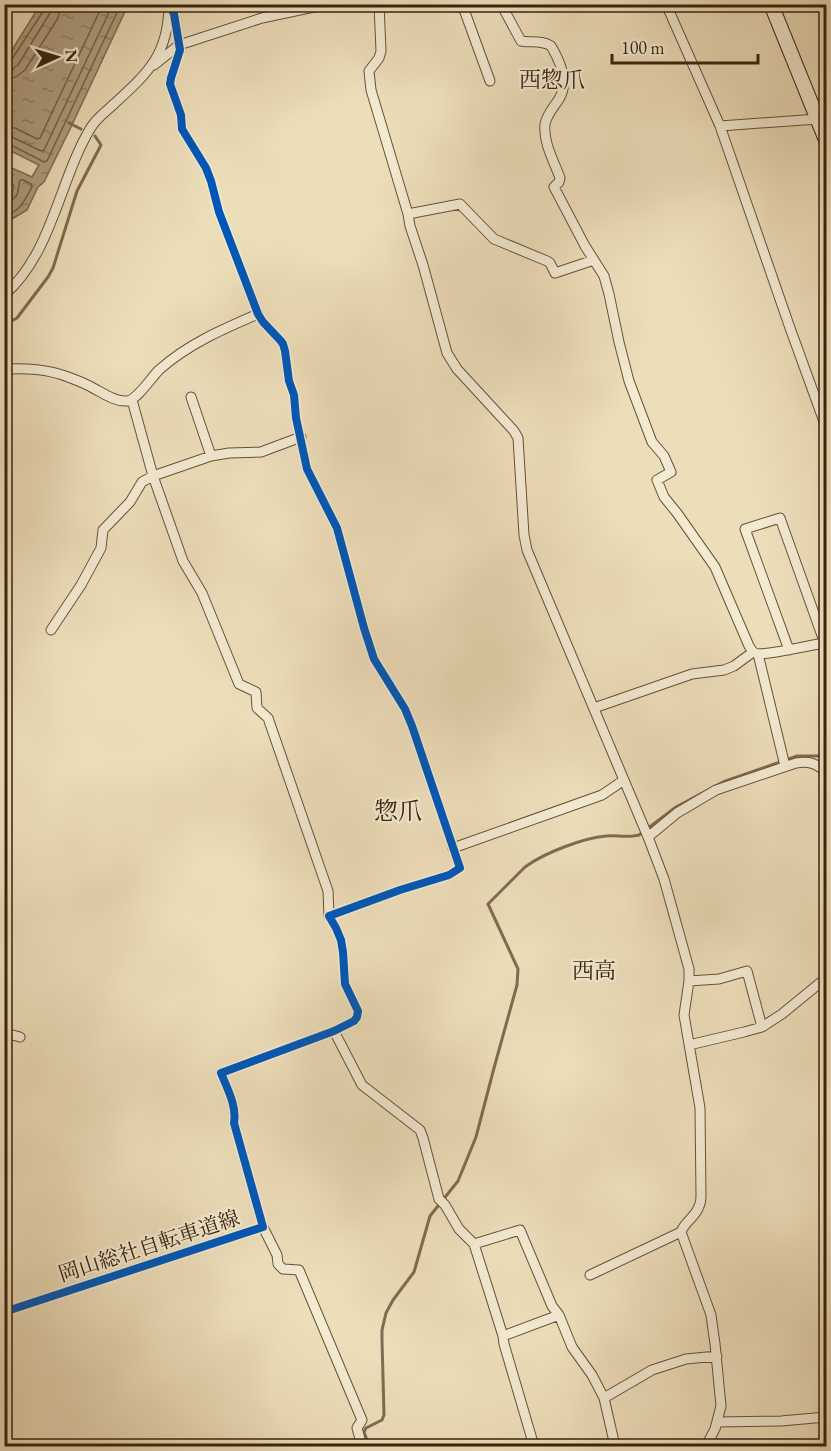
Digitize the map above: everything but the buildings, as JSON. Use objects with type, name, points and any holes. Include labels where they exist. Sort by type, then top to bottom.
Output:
[{"type":"main road","points":[[771,4],[822,120],[826,140]]},
{"type":"street","points":[[4,11],[12,4]]},
{"type":"street","points":[[4,296],[20,280],[31,264],[90,128],[147,71],[179,45],[262,18],[328,4]]},
{"type":"street","points":[[379,4],[381,51],[379,58],[369,71],[369,80],[447,353],[457,369],[509,425],[518,438],[527,550],[648,837],[664,879],[688,969],[689,981],[684,1015],[700,1108],[701,1195],[695,1214],[683,1226],[681,1232],[711,1315],[717,1356],[721,1406],[718,1422],[706,1446]]},
{"type":"street","points":[[462,4],[490,81]]},
{"type":"street","points":[[501,4],[521,41],[541,42],[551,46],[562,72],[562,94],[549,113],[546,122],[546,142],[560,178],[554,187],[604,276],[629,381],[652,442],[664,456],[671,472],[657,480],[660,488],[664,497],[715,567],[755,653],[785,766]]},
{"type":"street","points":[[666,4],[720,126],[790,328],[826,422]]},
{"type":"street","points":[[147,71],[164,44],[169,6]]},
{"type":"street","points":[[720,126],[822,120]]},
{"type":"street","points":[[408,214],[460,204],[494,239],[547,261],[555,273],[594,261]]},
{"type":"street","points":[[4,369],[51,372],[79,381],[116,399],[132,400],[158,371],[179,353],[223,328],[258,314]]},
{"type":"street","points":[[191,397],[211,456]]},
{"type":"street","points":[[132,400],[153,476],[183,561],[202,593],[239,684],[255,692],[257,708],[268,718],[328,891],[329,916]]},
{"type":"street","points":[[51,630],[81,585],[101,548],[103,530],[130,502],[142,482],[211,456],[261,452],[301,437]]},
{"type":"street","points":[[594,708],[692,674],[724,670],[755,653],[771,654],[826,643],[780,518],[745,529],[789,650]]},
{"type":"street","points":[[648,837],[677,813],[716,790],[805,761],[819,765],[826,772]]},
{"type":"street","points":[[453,848],[602,795],[624,780]]},
{"type":"street","points":[[689,981],[718,979],[747,971],[762,1027]]},
{"type":"street","points":[[689,1045],[762,1027],[782,1014],[826,978]]},
{"type":"street","points":[[334,1031],[362,1085],[420,1130],[439,1199],[459,1229],[474,1244],[534,1446]]},
{"type":"street","points":[[4,1035],[20,1037]]},
{"type":"street","points":[[263,1227],[277,1255],[278,1264],[284,1269],[299,1270],[362,1420],[357,1428],[362,1446]]},
{"type":"street","points":[[474,1244],[520,1230],[572,1347],[592,1375],[604,1398],[615,1446]]},
{"type":"street","points":[[590,1275],[681,1232]]},
{"type":"street","points":[[503,1336],[559,1315]]},
{"type":"street","points":[[604,1398],[652,1370],[686,1359],[717,1356]]},
{"type":"street","points":[[718,1422],[781,1421],[826,1417]]},
{"type":"water","points":[[40,5],[128,5],[44,182],[38,187],[27,210],[7,222],[5,196],[14,188],[5,177],[5,165],[32,177],[39,165],[5,148],[5,61]]},
{"type":"waterway","points":[[69,123],[81,129]]},
{"type":"waterway","points":[[4,325],[17,318],[53,268],[77,191],[101,145],[95,136]]},
{"type":"waterway","points":[[369,1446],[364,1432],[366,1428],[382,1420],[384,1415],[382,1330],[386,1313],[414,1272],[430,1216],[458,1181],[476,1137],[517,985],[518,969],[488,904],[525,867],[553,852],[597,837],[639,835],[676,807],[723,782],[797,756],[826,756]]},
{"type":"waterway","points":[[344,1446],[359,1441]]},
{"type":"cycle path","name":"岡山総社自転車道線","points":[[4,1312],[263,1227],[234,1123],[233,1104],[221,1073],[334,1031],[354,1021],[357,1017],[358,1011],[345,984],[341,940],[329,916],[449,875],[460,868],[412,726],[405,709],[374,659],[337,528],[307,469],[283,344],[258,314],[219,212],[206,168],[182,129],[181,115],[170,84],[180,50],[174,14],[169,4]]},
{"type":"district","name":"西惣爪","points":[[552,79]]},
{"type":"district","name":"惣爪","points":[[398,811]]},
{"type":"district","name":"西高","points":[[594,970]]}]
